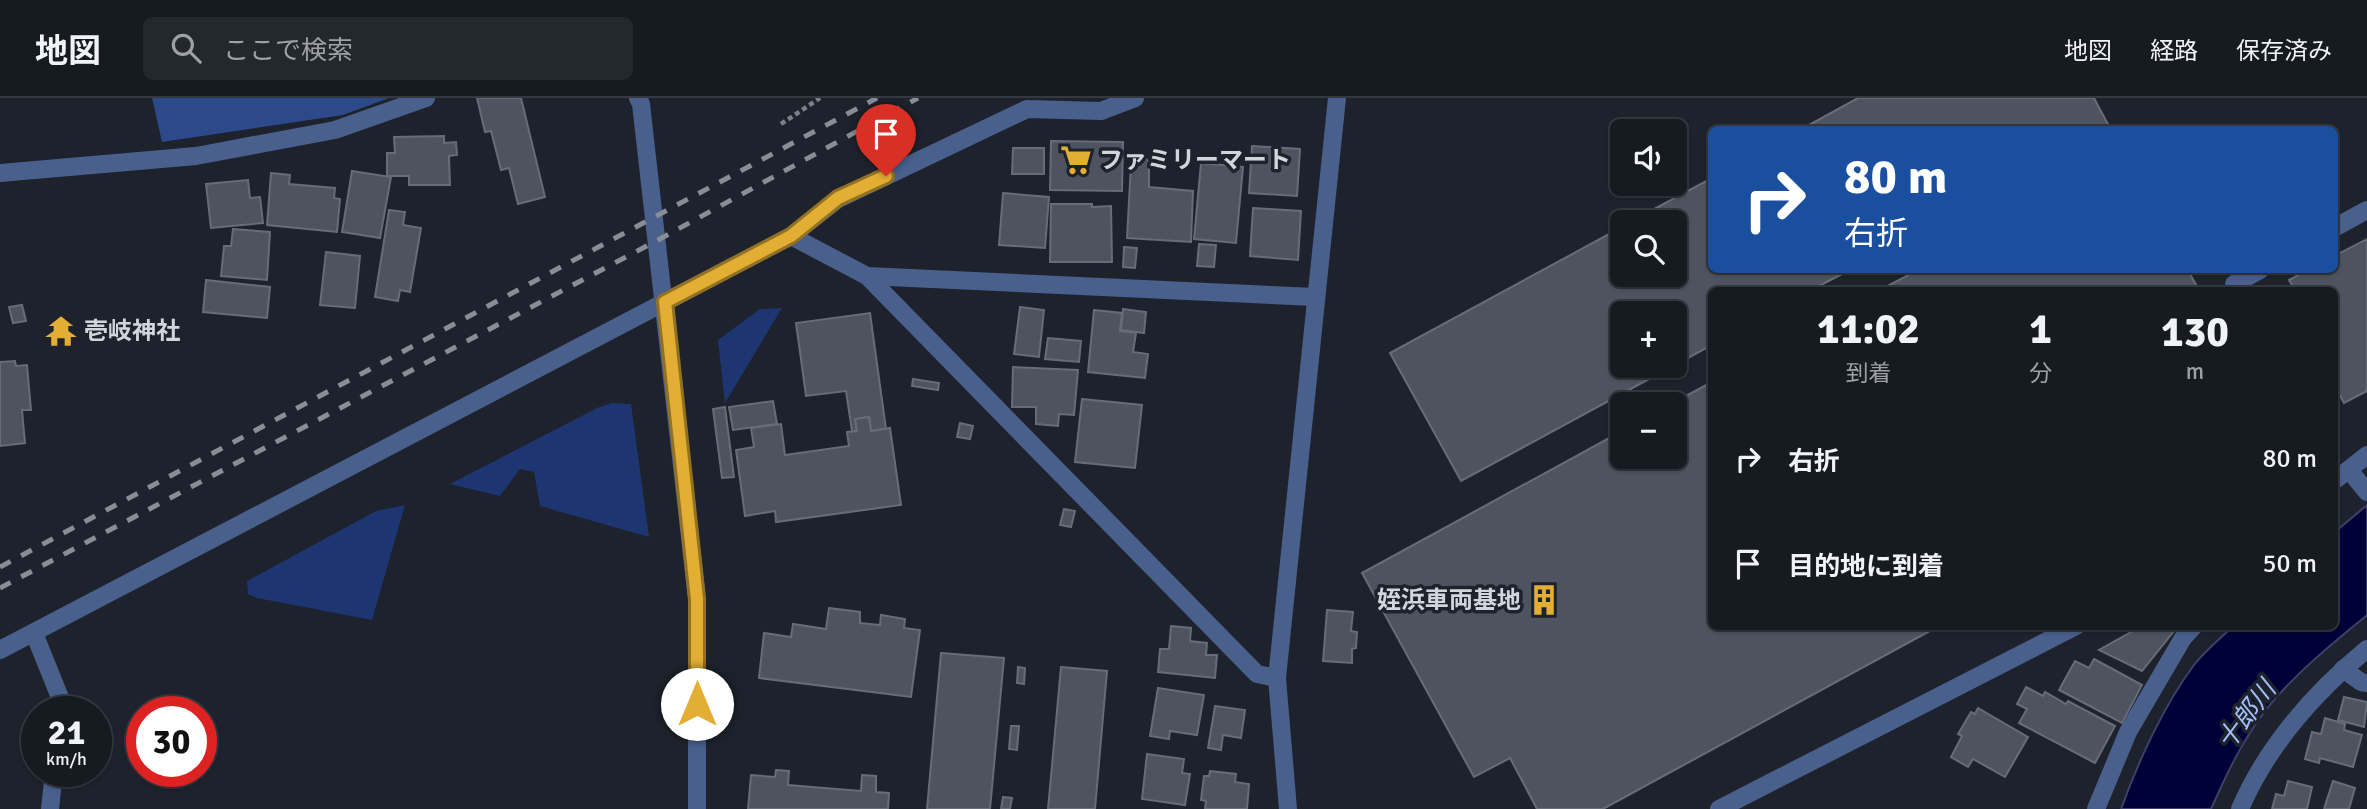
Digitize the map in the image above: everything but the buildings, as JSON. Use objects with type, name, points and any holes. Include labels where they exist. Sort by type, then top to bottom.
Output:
[{"type":"street","points":[[0,173],[196,156],[335,130],[426,98]]},
{"type":"street","points":[[638,98],[641,104],[665,302],[697,599],[697,809]]},
{"type":"street","points":[[0,650],[791,236],[838,198],[1027,109],[1101,111],[1135,98]]},
{"type":"street","points":[[1289,809],[1277,678],[1337,98]]},
{"type":"street","points":[[2338,226],[2367,210]]},
{"type":"street","points":[[791,236],[867,276],[1257,674],[1277,678]]},
{"type":"street","points":[[2236,287],[2234,284],[2254,273]]},
{"type":"street","points":[[867,276],[1315,298]]},
{"type":"street","points":[[2338,478],[2367,456]]},
{"type":"street","points":[[2349,470],[2365,490]]},
{"type":"street","points":[[1719,809],[2068,630]]},
{"type":"street","points":[[2096,809],[2128,732],[2190,630]]},
{"type":"street","points":[[34,633],[59,696]]},
{"type":"street","points":[[2240,809],[2253,780],[2282,736],[2343,669],[2367,649]]},
{"type":"street","points":[[2343,669],[2361,682],[2367,683]]},
{"type":"street","points":[[50,809],[52,787]]},
{"type":"path","points":[[781,124],[820,98]]},
{"type":"shaded area","points":[[152,98],[389,98],[343,115],[162,142]]},
{"type":"shaded area","points":[[782,308],[725,403],[718,340],[760,309]]},
{"type":"shaded area","points":[[612,403],[631,404],[649,537],[540,506],[534,472],[520,469],[500,496],[450,484],[597,408]]},
{"type":"shaded area","points":[[405,505],[372,620],[248,594],[247,581],[376,511]]},
{"type":"water","name":"十郎川","points":[[2367,505],[2367,615],[2303,670],[2269,706],[2244,743],[2211,809],[2121,809],[2135,772],[2172,698],[2198,660],[2229,630],[2338,630],[2338,529]]},
{"type":"railway","points":[[0,567],[877,98]]},
{"type":"railway","points":[[0,588],[658,240],[918,98]]},
{"type":"place","name":"ファミリーマート","points":[[1076,160]]},
{"type":"place","name":"壱岐神社","points":[[61,331]]},
{"type":"place","name":"姪浜車両基地","points":[[1544,600]]},
{"type":"route","points":[[697,704],[697,599],[665,302],[791,236],[838,198],[886,176]]}]
